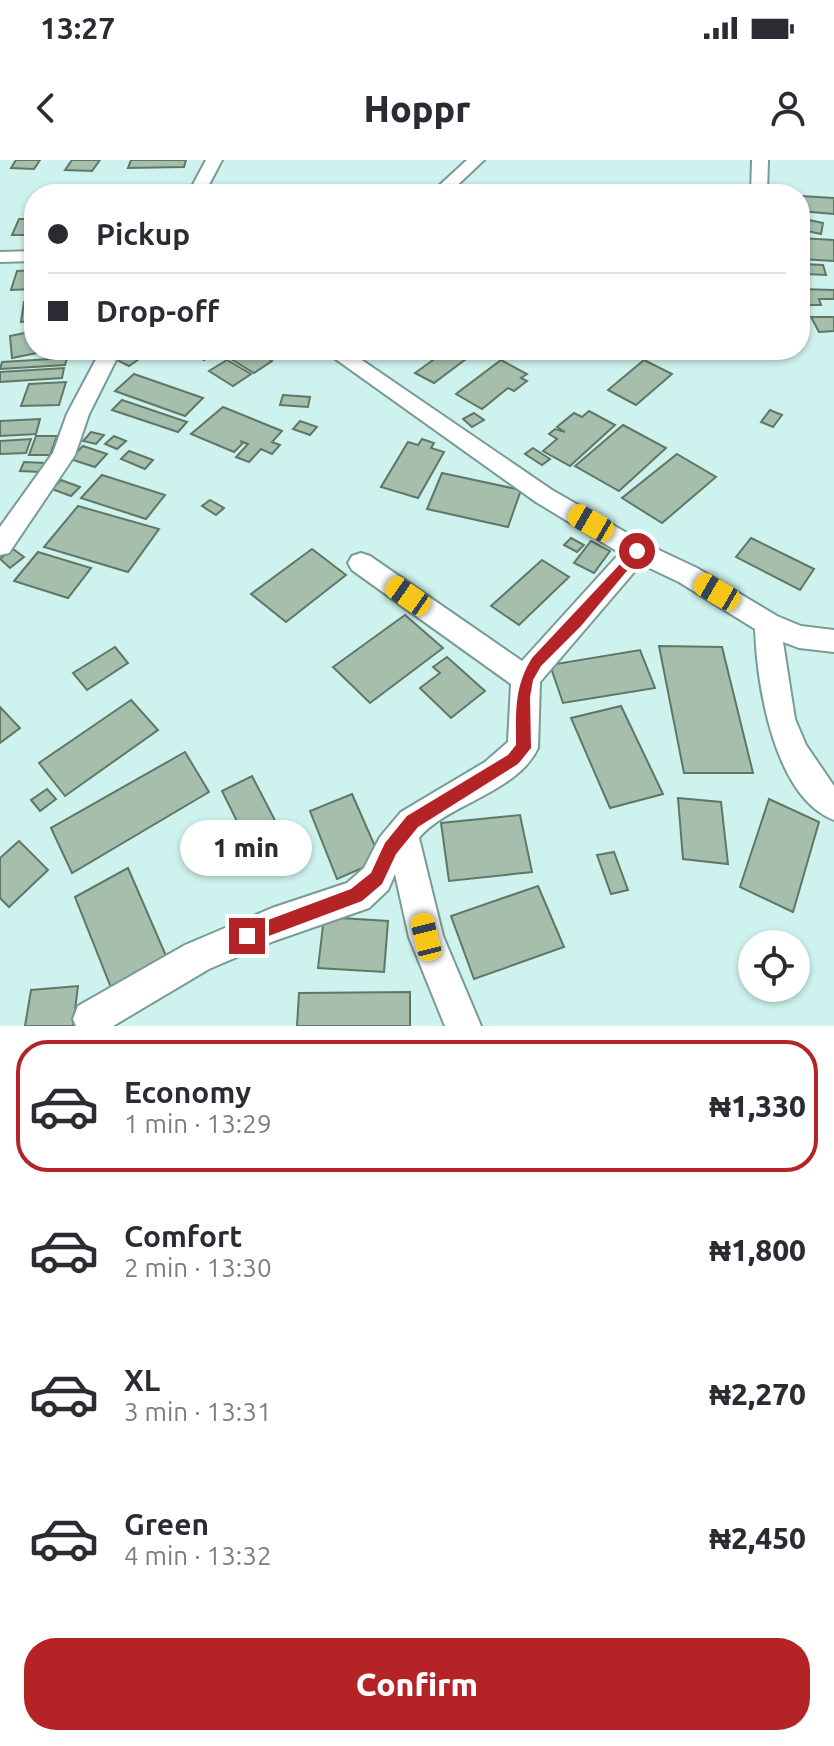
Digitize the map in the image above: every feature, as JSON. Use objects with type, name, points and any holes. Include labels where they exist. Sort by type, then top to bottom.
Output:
[{"type":"street","points":[[201,184],[214,160]]},
{"type":"street","points":[[449,184],[476,160]]},
{"type":"street","points":[[759,184],[760,160]]},
{"type":"street","points":[[0,257],[24,256]]},
{"type":"street","points":[[0,546],[64,455],[78,414],[106,360]]},
{"type":"street","points":[[347,360],[544,496],[637,551],[688,575],[768,624],[799,637],[834,641]]},
{"type":"street","points":[[91,1019],[197,957],[272,925],[357,896],[376,879],[391,848],[412,822],[496,772],[523,748],[526,679],[537,662],[637,551]]},
{"type":"street","points":[[361,563],[526,679]]},
{"type":"street","points":[[768,624],[770,669],[779,719],[788,744],[822,798],[834,806]]},
{"type":"street","points":[[402,835],[426,937],[463,1026]]},
{"type":"building","points":[[16,160],[40,160],[34,169],[11,168]]},
{"type":"building","points":[[72,160],[100,160],[92,171],[65,170]]},
{"type":"building","points":[[131,160],[186,160],[184,167],[128,168]]},
{"type":"building","points":[[810,197],[834,198],[834,214],[810,212]]},
{"type":"building","points":[[19,219],[24,219],[24,235],[12,235]]},
{"type":"building","points":[[810,220],[823,223],[821,234],[810,232]]},
{"type":"building","points":[[810,239],[834,240],[834,261],[810,260]]},
{"type":"building","points":[[810,264],[823,265],[826,275],[810,274]]},
{"type":"building","points":[[17,271],[24,271],[24,289],[11,290]]},
{"type":"building","points":[[810,289],[834,290],[834,299],[819,299],[821,305],[810,305]]},
{"type":"building","points":[[811,317],[834,317],[834,331],[819,332]]},
{"type":"building","points":[[24,333],[24,356],[12,358],[10,336]]},
{"type":"building","points":[[66,360],[65,365],[0,369],[2,362]]},
{"type":"building","points":[[117,360],[138,360],[129,366]]},
{"type":"building","points":[[227,360],[251,374],[233,386],[209,371]]},
{"type":"building","points":[[233,360],[272,361],[254,373]]},
{"type":"building","points":[[433,360],[465,360],[434,383],[415,373]]},
{"type":"building","points":[[501,360],[527,374],[521,378],[527,381],[514,391],[508,388],[482,409],[456,394]]},
{"type":"building","points":[[644,360],[672,374],[636,405],[608,390]]},
{"type":"building","points":[[64,368],[62,378],[0,382],[0,372]]},
{"type":"building","points":[[134,374],[203,398],[185,416],[115,391]]},
{"type":"building","points":[[66,382],[59,405],[21,406],[29,384]]},
{"type":"building","points":[[283,395],[310,397],[308,407],[280,405]]},
{"type":"building","points":[[122,400],[187,422],[178,432],[112,410]]},
{"type":"building","points":[[223,407],[282,431],[272,442],[280,445],[272,454],[261,449],[249,462],[236,457],[248,444],[240,441],[243,443],[234,452],[191,434]]},
{"type":"building","points":[[770,410],[782,415],[773,427],[761,422]]},
{"type":"building","points":[[589,411],[615,425],[570,466],[543,451],[557,439],[549,434],[555,429],[565,432],[557,427],[574,413],[582,417]]},
{"type":"building","points":[[474,413],[484,420],[472,427],[463,419]]},
{"type":"building","points":[[40,419],[36,434],[0,436],[0,421]]},
{"type":"building","points":[[300,421],[317,427],[310,435],[293,429]]},
{"type":"building","points":[[623,425],[666,448],[619,491],[575,466]]},
{"type":"building","points":[[91,432],[104,435],[96,444],[83,441]]},
{"type":"building","points":[[36,436],[57,436],[50,455],[29,455]]},
{"type":"building","points":[[114,436],[126,441],[117,449],[105,444]]},
{"type":"building","points":[[31,439],[26,453],[0,454],[0,441]]},
{"type":"building","points":[[422,439],[434,443],[431,448],[444,452],[418,498],[381,487],[408,442],[418,445]]},
{"type":"building","points":[[83,446],[107,454],[95,467],[70,459]]},
{"type":"building","points":[[533,448],[550,459],[542,465],[525,454]]},
{"type":"building","points":[[129,451],[153,460],[145,469],[121,459]]},
{"type":"building","points":[[677,454],[716,477],[662,523],[622,498]]},
{"type":"building","points":[[24,462],[45,463],[41,472],[20,471]]},
{"type":"building","points":[[442,473],[521,490],[508,527],[427,509]]},
{"type":"building","points":[[102,475],[165,495],[146,519],[81,498]]},
{"type":"building","points":[[61,480],[80,487],[71,496],[52,489]]},
{"type":"building","points":[[210,500],[224,508],[216,515],[202,506]]},
{"type":"building","points":[[78,506],[159,529],[128,572],[44,547]]},
{"type":"building","points":[[571,538],[584,545],[577,552],[564,545]]},
{"type":"building","points":[[751,538],[814,569],[800,590],[736,557]]},
{"type":"building","points":[[591,541],[610,551],[594,573],[574,563]]},
{"type":"building","points":[[13,549],[24,557],[10,568],[0,559]]},
{"type":"building","points":[[312,549],[346,575],[286,622],[251,594]]},
{"type":"building","points":[[38,552],[91,568],[68,598],[14,581]]},
{"type":"building","points":[[542,560],[569,577],[519,625],[491,606]]},
{"type":"building","points":[[405,615],[443,648],[370,703],[333,667]]},
{"type":"building","points":[[659,646],[722,647],[753,773],[684,773]]},
{"type":"building","points":[[115,647],[128,663],[87,690],[73,673]]},
{"type":"building","points":[[640,650],[655,688],[563,703],[550,665]]},
{"type":"building","points":[[447,657],[485,691],[451,718],[420,688],[440,673],[433,667]]},
{"type":"building","points":[[131,700],[158,730],[65,796],[39,763]]},
{"type":"building","points":[[621,706],[663,794],[610,808],[571,718]]},
{"type":"building","points":[[0,707],[20,728],[0,743]]},
{"type":"building","points":[[185,752],[209,792],[72,873],[51,828]]},
{"type":"building","points":[[252,776],[293,855],[262,872],[222,791]]},
{"type":"building","points":[[47,789],[56,799],[40,811],[31,800]]},
{"type":"building","points":[[352,794],[381,860],[337,879],[310,811]]},
{"type":"building","points":[[678,798],[721,802],[728,864],[683,859]]},
{"type":"building","points":[[769,799],[819,822],[793,912],[740,887]]},
{"type":"building","points":[[520,815],[532,872],[449,881],[441,823]]},
{"type":"building","points":[[19,841],[48,870],[9,907],[0,898],[0,858]]},
{"type":"building","points":[[614,852],[628,890],[611,894],[597,855]]},
{"type":"building","points":[[128,868],[167,958],[112,990],[75,897]]},
{"type":"building","points":[[538,886],[564,947],[474,979],[451,916]]},
{"type":"building","points":[[324,917],[388,921],[384,972],[318,968]]},
{"type":"building","points":[[78,986],[73,1026],[25,1026],[31,990]]},
{"type":"building","points":[[410,992],[410,1026],[297,1026],[299,993]]},
{"type":"route","points":[[247,936],[357,896],[376,879],[391,848],[412,822],[513,759],[523,748],[526,679],[537,662],[637,551]]}]
